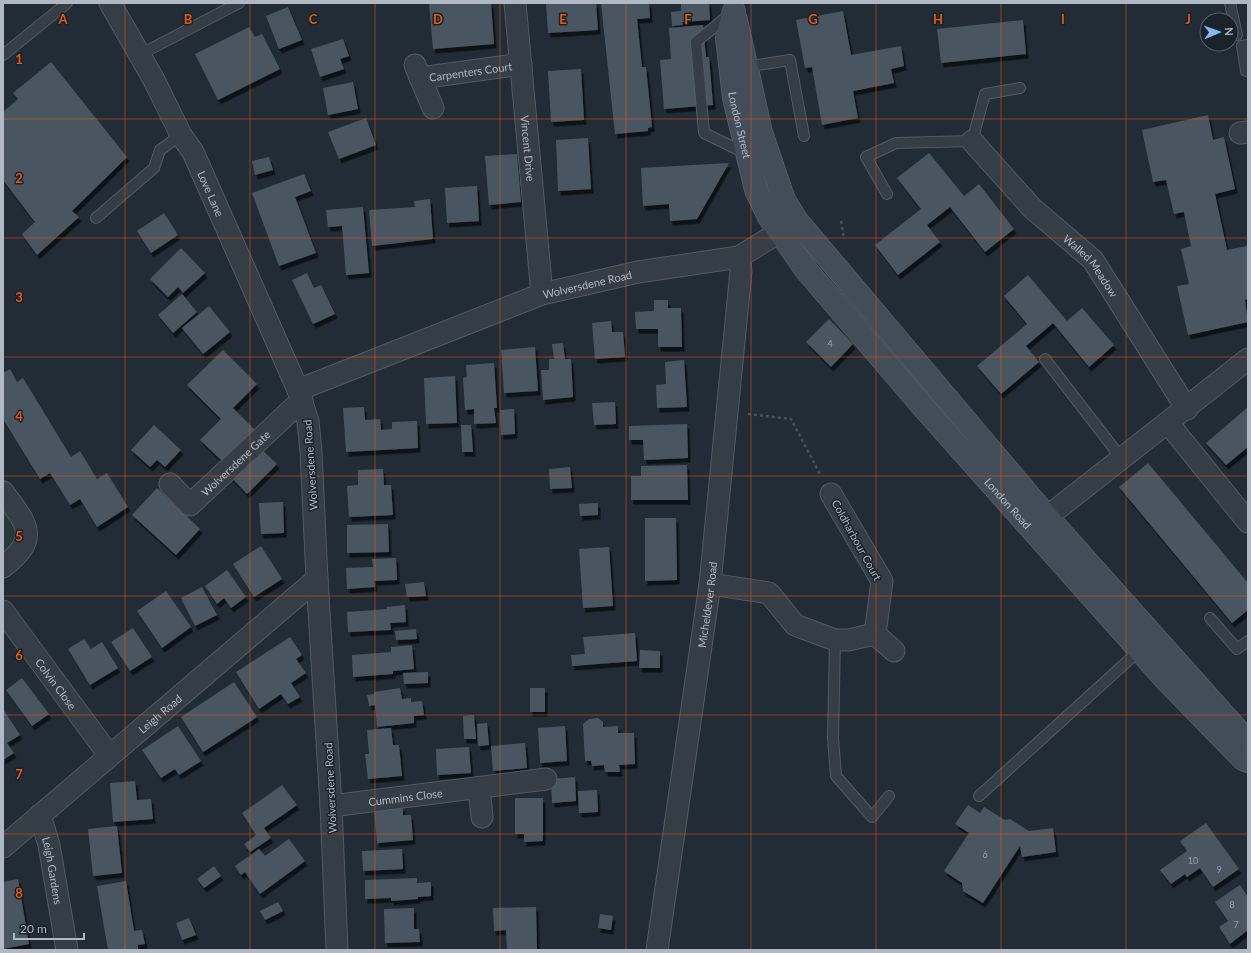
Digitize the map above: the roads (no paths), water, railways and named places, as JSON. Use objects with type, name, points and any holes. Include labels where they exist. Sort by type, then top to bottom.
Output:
[{"type":"street","name":"Love Lane","points":[[110,3],[181,135],[193,152],[300,395]]},
{"type":"street","name":"Vincent Drive","points":[[515,3],[522,64],[542,294]]},
{"type":"street","name":"London Street","points":[[734,7],[747,154],[756,190],[769,217],[788,227]]},
{"type":"street","name":"Carpenters Court","points":[[433,108],[417,71],[522,64]]},
{"type":"street","name":"London Street","points":[[739,68],[784,200],[788,227]]},
{"type":"street","name":"Walled Meadow","points":[[972,141],[1032,208],[1092,260],[1187,408]]},
{"type":"street","name":"Wolversdene Road","points":[[336,950],[331,806],[317,579],[311,451],[308,421],[300,395],[542,294],[638,272],[739,257],[788,227]]},
{"type":"street","name":"London Road","points":[[788,227],[1039,524],[1147,644],[1248,742]]},
{"type":"street","name":"Micheldever Road","points":[[657,950],[710,584],[741,270],[739,257]]},
{"type":"street","points":[[1039,524],[1248,359]]},
{"type":"street","name":"Wolversdene Gate","points":[[170,484],[190,505],[300,395]]},
{"type":"street","points":[[1168,423],[1248,522]]},
{"type":"street","points":[[3,492],[23,519],[27,530],[26,540],[21,552],[3,567]]},
{"type":"street","name":"Coldharbour Court","points":[[831,494],[882,581],[875,634]]},
{"type":"street","name":"Leigh Road","points":[[3,847],[317,579]]},
{"type":"street","points":[[710,584],[769,593],[794,625],[835,640],[848,640],[875,634],[894,651]]},
{"type":"street","name":"Colvin Close","points":[[3,611],[109,755]]},
{"type":"street","name":"London Road","points":[[1147,644],[1167,681],[1243,759],[1248,762]]},
{"type":"street","name":"Cummins Close","points":[[331,806],[546,779]]},
{"type":"street","points":[[479,788],[482,817]]},
{"type":"street","name":"Leigh Gardens","points":[[40,815],[48,845],[67,950]]},
{"type":"lane","points":[[3,54],[67,3]]},
{"type":"lane","points":[[139,55],[239,3]]},
{"type":"lane","points":[[734,7],[696,42],[704,133],[747,154]]},
{"type":"lane","points":[[1246,71],[1242,46],[1248,45]]},
{"type":"lane","points":[[739,68],[790,60],[804,136]]},
{"type":"lane","points":[[887,194],[866,157],[896,143],[972,141],[986,94],[1020,88]]},
{"type":"lane","points":[[96,218],[154,168],[160,150],[181,135]]},
{"type":"lane","points":[[1045,359],[1122,459]]},
{"type":"lane","points":[[1210,618],[1237,649],[1248,641]]},
{"type":"lane","points":[[835,640],[833,738],[836,776],[872,817],[889,796]]},
{"type":"lane","points":[[979,796],[1147,644]]}]
